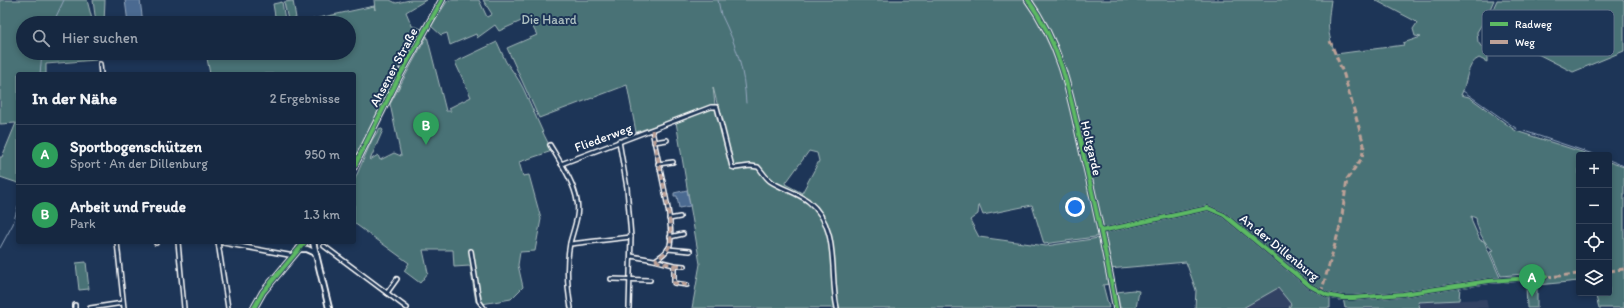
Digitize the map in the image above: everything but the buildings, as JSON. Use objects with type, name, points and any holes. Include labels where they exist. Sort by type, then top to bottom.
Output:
[{"type":"street","name":"Ahsener Straße","points":[[356,163],[399,77],[442,0]]},
{"type":"street","name":"Holtgarde","points":[[1028,0],[1048,32],[1066,77],[1101,231],[1116,308]]},
{"type":"street","points":[[100,64],[101,72]]},
{"type":"street","name":"Fliederweg","points":[[561,164],[711,107],[716,107],[732,167],[758,167],[770,180],[798,194],[817,210],[829,237],[834,254],[834,287],[837,308]]},
{"type":"street","name":"Fliederweg","points":[[652,130],[669,219],[670,237],[668,249]]},
{"type":"street","points":[[654,142],[668,140]]},
{"type":"street","points":[[619,141],[627,188],[630,237],[631,256],[629,308]]},
{"type":"street","points":[[550,145],[561,164],[577,202],[577,212],[570,244],[568,269],[571,308]]},
{"type":"street","points":[[658,164],[673,162]]},
{"type":"street","name":"An der Dillenburg","points":[[1101,231],[1208,208],[1212,209],[1224,214],[1310,286],[1321,292],[1342,298],[1382,296],[1489,281],[1546,277]]},
{"type":"street","points":[[669,219],[680,218]]},
{"type":"street","points":[[670,237],[683,234]]},
{"type":"street","points":[[570,244],[630,237]]},
{"type":"street","points":[[117,244],[124,308]]},
{"type":"street","points":[[178,244],[184,308]]},
{"type":"street","points":[[218,244],[228,308]]},
{"type":"street","points":[[229,244],[294,256]]},
{"type":"street","points":[[254,308],[263,292],[303,244]]},
{"type":"street","points":[[314,244],[329,308]]},
{"type":"street","points":[[324,246],[407,308]]},
{"type":"street","points":[[299,249],[307,249],[316,253]]},
{"type":"street","points":[[655,260],[668,249],[690,251]]},
{"type":"street","points":[[471,251],[479,301],[484,308]]},
{"type":"street","points":[[631,256],[684,266]]},
{"type":"street","points":[[674,265],[674,283],[687,284]]},
{"type":"street","points":[[612,279],[629,278],[650,280]]},
{"type":"street","points":[[387,293],[397,279]]},
{"type":"street","points":[[90,308],[123,303]]},
{"type":"shaded area","points":[[125,0],[140,0],[142,16],[127,16]]},
{"type":"shaded area","points":[[687,190],[690,206],[679,208],[677,196],[674,196],[674,193]]},
{"type":"shaded area","points":[[1278,287],[1294,308],[1243,308]]},
{"type":"shaded area","points":[[1486,299],[1488,308],[1420,308],[1418,302]]},
{"type":"green space","points":[[0,0],[87,0],[91,16],[16,16],[16,60],[96,60],[46,64],[46,72],[16,72],[16,123],[0,124]]},
{"type":"green space","points":[[93,0],[105,0],[104,16],[95,16]]},
{"type":"green space","points":[[374,0],[390,0],[396,3],[410,0],[426,0],[406,12],[412,26],[422,29],[401,63],[396,77],[392,81],[356,157],[356,72],[210,72],[207,60],[356,60],[356,16],[328,16],[374,6],[375,10]]},
{"type":"green space","name":"Die Haard","points":[[448,0],[479,0],[487,17],[492,14],[483,0],[1331,0],[1329,33],[1336,54],[1404,45],[1403,43],[1421,37],[1415,36],[1413,29],[1417,23],[1415,21],[1375,0],[1494,0],[1490,10],[1482,10],[1482,24],[1477,32],[1478,42],[1482,47],[1482,56],[1487,56],[1487,62],[1479,58],[1472,64],[1461,95],[1469,97],[1516,131],[1582,152],[1576,152],[1576,281],[1537,285],[1537,308],[1527,308],[1526,286],[1523,274],[1501,276],[1490,251],[1493,250],[1482,236],[1476,218],[1471,216],[1480,240],[1484,241],[1501,280],[1357,299],[1412,295],[1460,287],[1459,300],[1418,302],[1420,308],[1345,308],[1343,298],[1321,293],[1245,231],[1295,277],[1318,292],[1330,297],[1330,308],[1289,308],[1291,304],[1278,288],[1243,308],[1195,308],[1196,290],[1186,262],[1109,269],[1102,236],[1044,244],[1032,205],[983,215],[979,205],[978,214],[970,220],[979,237],[1046,246],[1099,238],[1109,284],[1103,285],[1109,308],[692,308],[700,264],[676,122],[711,108],[716,110],[731,169],[733,168],[713,87],[715,105],[636,132],[627,85],[539,118],[507,48],[537,35],[528,18],[499,31],[495,25],[477,38],[476,34],[450,45],[447,33],[441,35],[431,26]],"holes":[[[809,151],[817,153],[819,161],[802,193],[785,184]]]},
{"type":"green space","points":[[1497,0],[1624,0],[1624,51],[1614,55],[1614,10],[1493,10]]},
{"type":"green space","points":[[293,1],[296,16],[287,16],[284,2]]},
{"type":"green space","points":[[282,2],[284,16],[275,16],[273,4]]},
{"type":"green space","points":[[427,36],[446,111],[451,111],[449,108],[471,97],[455,62],[497,42],[506,62],[523,88],[552,151],[519,162],[523,176],[529,175],[541,219],[535,251],[520,252],[518,265],[523,287],[511,299],[482,304],[480,302],[476,302],[470,266],[454,267],[453,250],[423,250],[428,273],[420,283],[404,271],[409,263],[356,224],[356,176],[372,140],[380,128],[383,130],[370,160],[378,155],[380,160],[394,153],[401,156],[390,104]]},
{"type":"green space","points":[[1542,56],[1612,56],[1573,72]]},
{"type":"green space","points":[[16,123],[16,182],[0,177],[0,157],[2,157]]},
{"type":"green space","points":[[1612,163],[1624,167],[1624,308],[1599,308],[1596,296],[1612,296]]},
{"type":"green space","points":[[86,262],[89,289],[79,290],[76,263]]},
{"type":"green space","points":[[1133,290],[1139,291],[1136,308],[1120,308],[1117,292]]},
{"type":"waterway","points":[[56,16],[64,0]]},
{"type":"waterway","points":[[718,0],[721,15]]},
{"type":"waterway","points":[[722,16],[739,58],[744,79],[746,103]]},
{"type":"waterway","points":[[40,72],[41,60]]},
{"type":"waterway","points":[[1463,91],[1517,129]]},
{"type":"waterway","points":[[1524,131],[1587,152]]},
{"type":"waterway","points":[[1612,161],[1624,166]]},
{"type":"waterway","points":[[0,248],[13,224],[16,213]]},
{"type":"marked path","points":[[1321,293],[1341,223],[1347,179],[1362,158],[1364,145],[1344,75],[1330,41]]},
{"type":"marked path","points":[[652,130],[668,206],[671,235],[668,250],[655,260]]},
{"type":"marked path","points":[[655,260],[674,265],[674,283],[687,285]]},
{"type":"marked path","points":[[674,265],[684,266]]},
{"type":"marked path","points":[[1612,271],[1624,269]]},
{"type":"marked path","points":[[1546,277],[1576,274]]},
{"type":"cycle path","points":[[356,163],[399,77],[442,0]]},
{"type":"cycle path","points":[[1028,0],[1040,18],[1049,36],[1064,74],[1109,269],[1116,308]]},
{"type":"cycle path","points":[[1101,231],[1208,208],[1224,215],[1310,286],[1327,295],[1342,298],[1403,294],[1489,281],[1546,277]]},
{"type":"cycle path","points":[[254,308],[263,292],[303,244]]},
{"type":"place","name":"Arbeit und Freude","points":[[426,145]]},
{"type":"place","name":"Sportbogenschützen","points":[[1532,297]]}]
